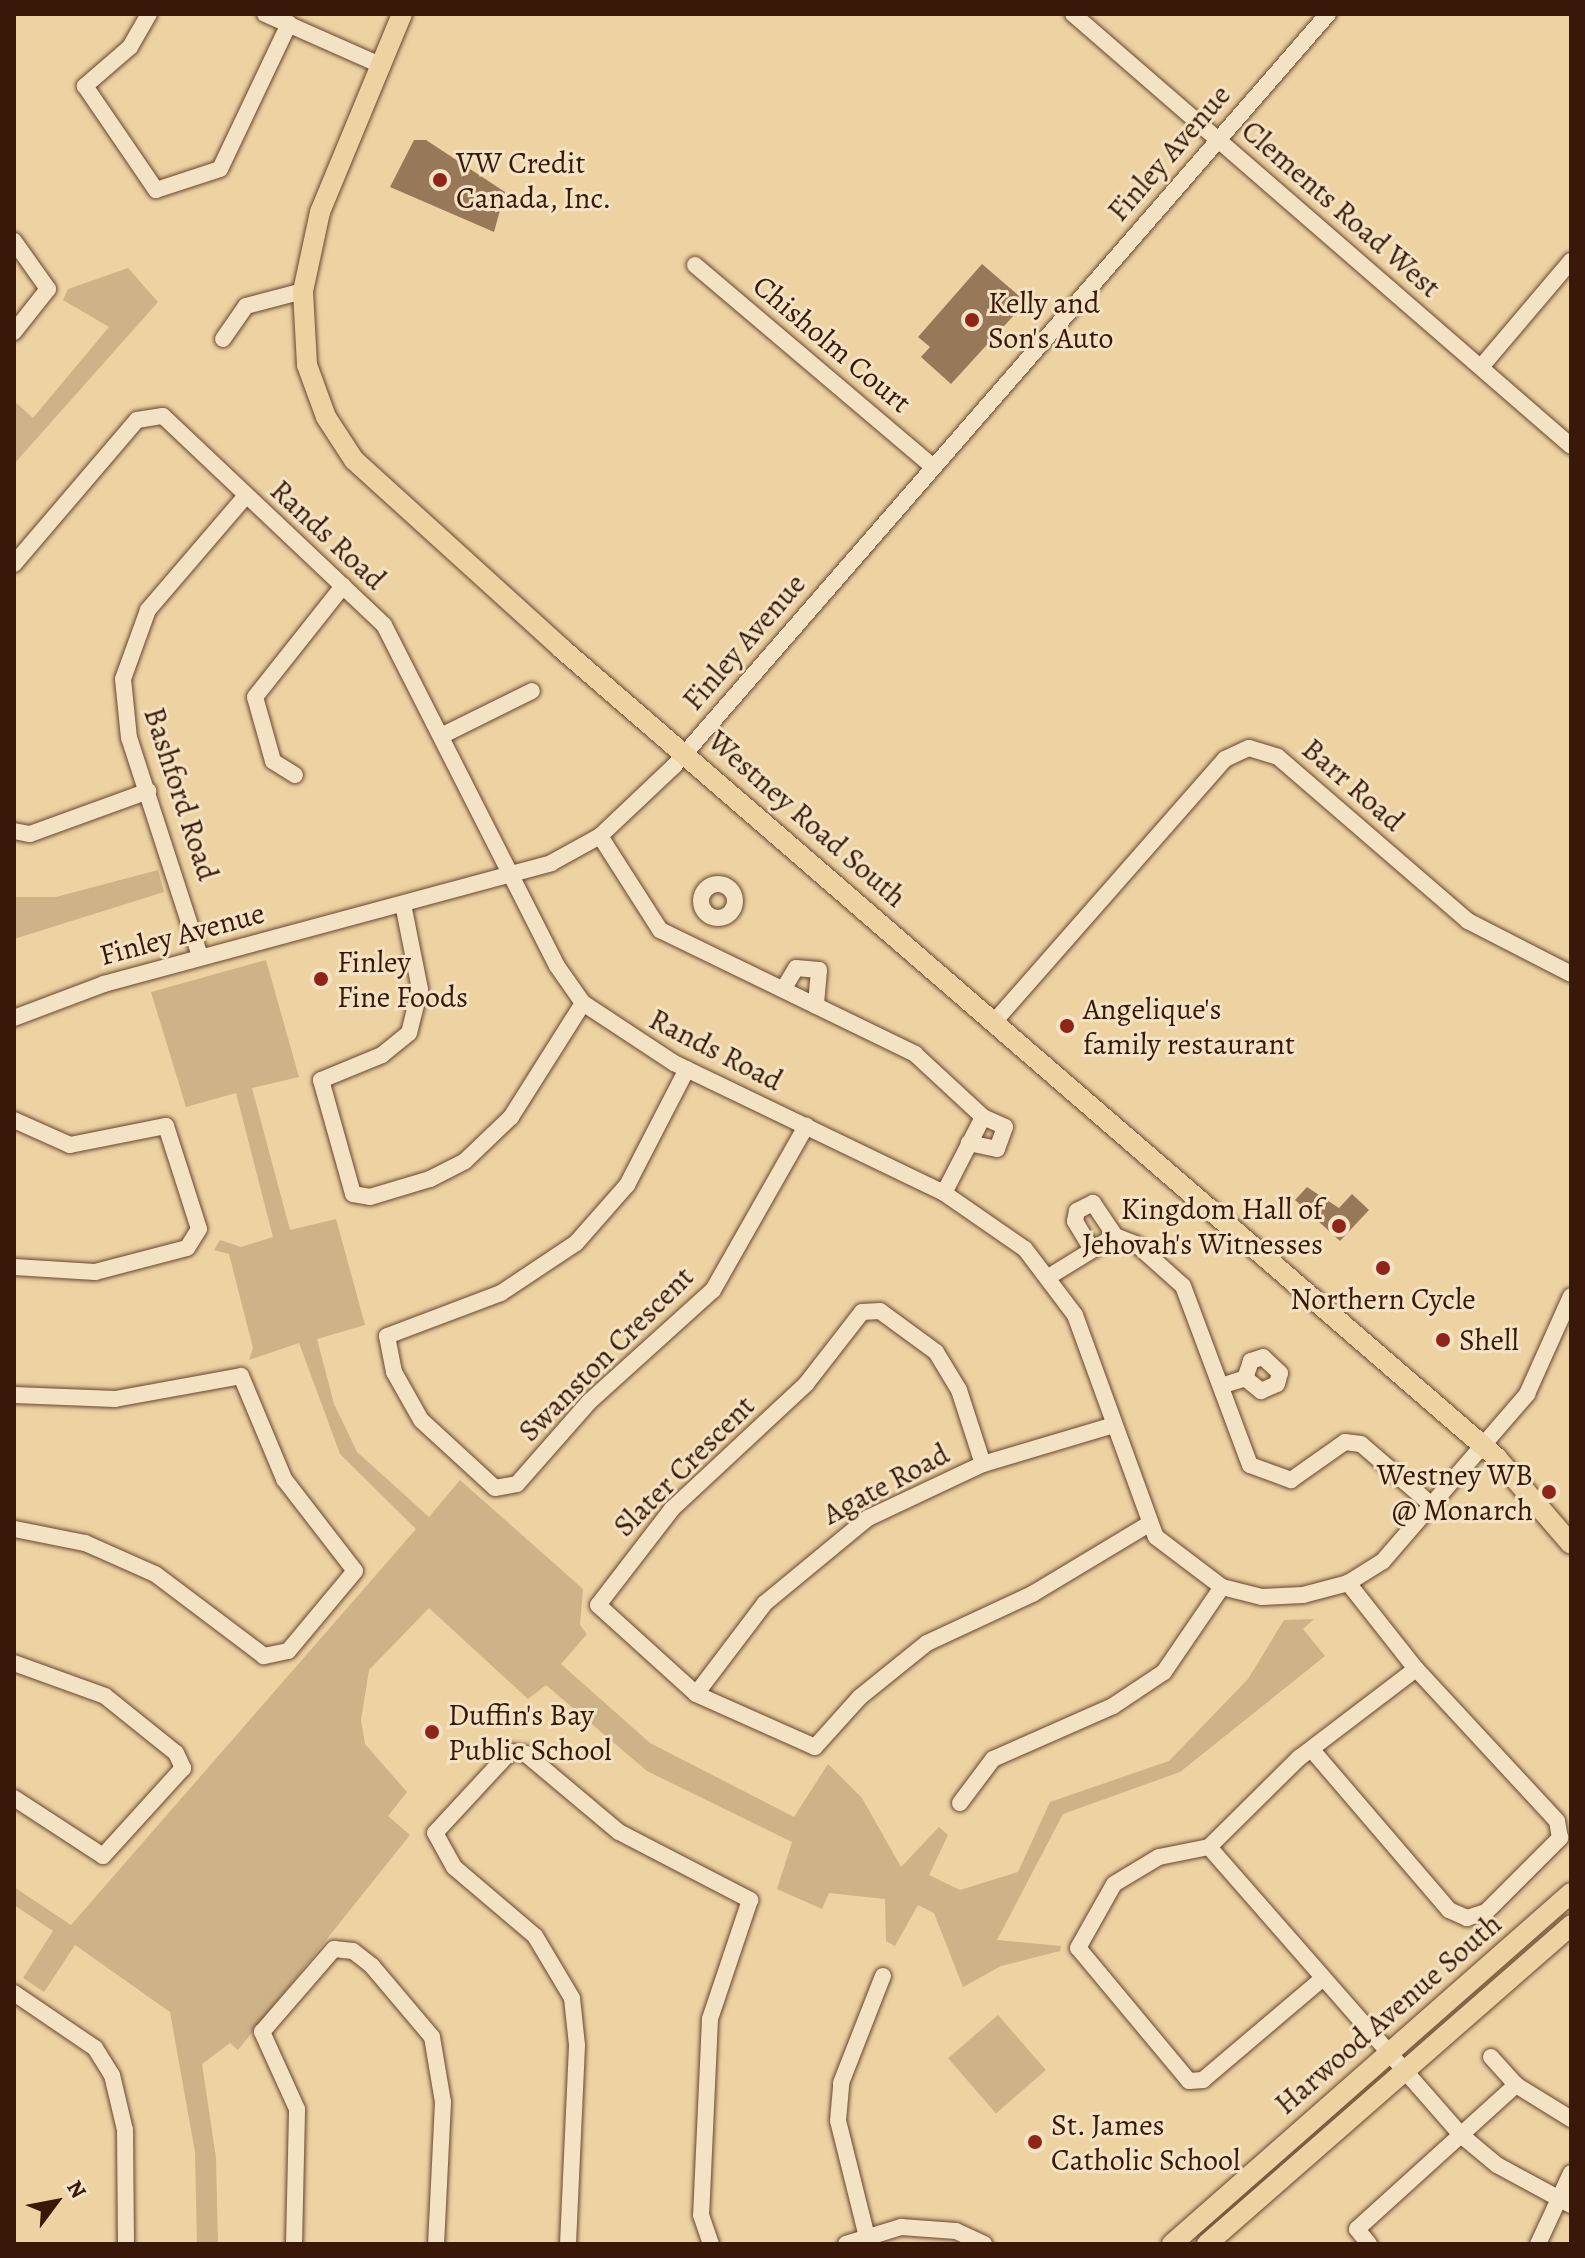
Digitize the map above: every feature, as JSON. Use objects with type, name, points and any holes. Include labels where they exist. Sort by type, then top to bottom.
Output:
[{"type":"main road","name":"Westney Road South","points":[[402,14],[320,212],[303,291],[307,365],[326,417],[354,460],[685,753],[1484,1449],[1571,1544]]},
{"type":"main road","name":"Harwood Avenue South","points":[[1172,2244],[1571,1893]]},
{"type":"main road","name":"Harwood Avenue South","points":[[1207,2244],[1571,1925]]},
{"type":"street","points":[[149,14],[130,47],[85,86],[156,190],[220,169],[289,24]]},
{"type":"street","points":[[265,14],[380,65]]},
{"type":"street","name":"Clements Road West","points":[[1073,14],[1571,446]]},
{"type":"street","name":"Finley Avenue","points":[[14,1018],[200,956],[551,863],[600,836],[685,753],[1328,14]]},
{"type":"street","points":[[14,241],[48,289],[14,332]]},
{"type":"street","points":[[1481,367],[1571,261]]},
{"type":"street","name":"Chisholm Court","points":[[695,265],[933,467]]},
{"type":"street","points":[[223,339],[246,306],[303,291]]},
{"type":"street","name":"Rands Road","points":[[14,564],[146,414],[163,416],[245,497],[384,625],[443,735],[511,874],[583,1003],[616,1031],[687,1069],[944,1193],[992,1221],[1050,1276],[1094,1357],[1149,1524],[1190,1569],[1222,1587],[1286,1597],[1348,1583],[1383,1561],[1434,1507],[1527,1394],[1571,1296]]},
{"type":"street","name":"Bashford Road","points":[[200,956],[122,705],[128,653],[148,610],[245,497]]},
{"type":"street","points":[[295,775],[273,761],[255,697],[343,586]]},
{"type":"street","points":[[443,735],[532,691]]},
{"type":"street","name":"Barr Road","points":[[994,1022],[1225,759],[1249,748],[1278,757],[1468,921],[1571,974]]},
{"type":"street","points":[[14,831],[30,834],[148,791]]},
{"type":"street","points":[[600,836],[651,919],[915,1054],[983,1117],[1005,1127],[1005,1141],[986,1150],[969,1143]]},
{"type":"street","points":[[403,904],[420,989],[415,1020],[382,1055],[321,1080],[353,1194],[370,1197],[465,1161],[511,1117],[583,1003]]},
{"type":"street","points":[[697,945],[708,918]]},
{"type":"street","points":[[784,988],[796,968],[819,970],[816,1006]]},
{"type":"street","name":"Swanston Crescent","points":[[687,1069],[627,1185],[576,1243],[501,1293],[387,1336],[394,1372],[421,1420],[495,1488],[517,1484],[589,1402],[713,1290],[806,1126]]},
{"type":"street","points":[[944,1193],[983,1117]]},
{"type":"street","points":[[14,1120],[70,1145],[166,1126],[199,1229],[187,1248],[95,1272],[14,1267]]},
{"type":"street","points":[[1091,1248],[1075,1221],[1077,1211],[1093,1203],[1115,1236],[1136,1244],[1183,1286],[1221,1386],[1240,1453],[1263,1473],[1291,1480],[1345,1442],[1361,1444],[1434,1507]]},
{"type":"street","points":[[1050,1276],[1115,1236]]},
{"type":"street","name":"Slater Crescent","points":[[983,1464],[959,1390],[936,1352],[880,1311],[862,1312],[806,1384],[672,1509],[602,1593],[598,1605],[612,1623],[696,1694],[815,1747],[860,1697],[927,1643],[1034,1593],[1149,1524]]},
{"type":"street","points":[[14,1395],[115,1399],[241,1376],[284,1479],[355,1571],[288,1651],[264,1656],[155,1574],[85,1543],[14,1529]]},
{"type":"street","points":[[1221,1386],[1245,1378]]},
{"type":"street","name":"Agate Road","points":[[696,1694],[741,1629],[825,1549],[896,1503],[983,1464],[1114,1425]]},
{"type":"street","points":[[1312,1750],[1449,1910],[1467,1918],[1486,1912],[1553,1853],[1560,1838],[1557,1821],[1416,1669],[1348,1583]]},
{"type":"street","points":[[960,1803],[993,1759],[1113,1706],[1164,1672],[1222,1587]]},
{"type":"street","points":[[14,1663],[105,1696],[176,1753],[183,1768],[103,1856],[14,1798]]},
{"type":"street","points":[[1322,1979],[1203,2080],[1189,2081],[1078,1948],[1114,1884],[1159,1857],[1209,1847],[1312,1750],[1416,1669]]},
{"type":"street","points":[[568,2244],[577,2045],[572,1998],[535,1936],[454,1867],[435,1833],[510,1752],[526,1754],[619,1832],[750,1900],[710,2019],[701,2215],[711,2244]]},
{"type":"street","points":[[1209,1847],[1461,2135],[1564,2201]]},
{"type":"street","points":[[294,2244],[297,2109],[262,2032],[334,1949],[353,1951],[372,1966],[432,2037],[443,2102],[436,2244]]},
{"type":"street","points":[[866,2233],[841,2153],[839,2108],[849,2055],[883,1976]]},
{"type":"street","points":[[14,1993],[95,2048],[112,2075],[125,2130],[126,2244]]},
{"type":"street","points":[[1491,2057],[1516,2085],[1571,2119]]},
{"type":"street","points":[[1369,2244],[1357,2229],[1516,2085]]},
{"type":"street","points":[[1538,2244],[1564,2201],[1571,2173]]},
{"type":"street","points":[[846,2244],[866,2233],[935,2228],[984,2244]]},
{"type":"shaded area","points":[[128,268],[158,302],[14,464],[14,401],[33,418],[109,327],[63,300],[68,289]]},
{"type":"shaded area","points":[[158,870],[164,892],[14,939],[14,897],[56,897]]},
{"type":"shaded area","points":[[266,960],[299,1077],[252,1088],[290,1230],[336,1219],[365,1325],[317,1339],[334,1404],[357,1452],[429,1517],[460,1480],[583,1589],[580,1625],[587,1634],[561,1664],[650,1743],[794,1817],[828,1764],[862,1798],[901,1867],[939,1827],[948,1835],[929,1875],[960,1890],[1018,1872],[1050,1802],[1169,1761],[1248,1679],[1284,1620],[1314,1619],[1303,1629],[1325,1656],[1180,1772],[1063,1814],[997,1940],[1061,1946],[1060,1951],[1001,1966],[963,1987],[934,1913],[918,1905],[895,1946],[886,1941],[885,1899],[829,1893],[822,1909],[777,1889],[792,1842],[647,1771],[546,1685],[528,1699],[429,1608],[369,1670],[361,1720],[365,1744],[407,1792],[388,1816],[410,1835],[238,2050],[230,2043],[202,2064],[216,2158],[218,2244],[197,2244],[195,2152],[170,2012],[75,1945],[44,1992],[23,1978],[53,1931],[14,1905],[14,1887],[71,1925],[416,1529],[340,1454],[299,1343],[249,1360],[253,1348],[229,1254],[214,1250],[220,1240],[241,1247],[273,1237],[236,1093],[186,1107],[151,992]]},
{"type":"shaded area","points":[[998,2015],[1046,2070],[996,2113],[948,2058]]},
{"type":"building","name":"VW Credit Canada, Inc.","points":[[414,140],[426,140],[505,192],[494,232],[390,187]]},
{"type":"building","name":"Kelly and Son's Auto","points":[[982,264],[1026,302],[951,384],[921,357],[930,347],[918,337]]},
{"type":"building","name":"Kingdom Hall of Jehovah's Witnesses","points":[[1307,1187],[1339,1208],[1352,1194],[1369,1210],[1340,1241],[1295,1200]]},
{"type":"place","name":"VW Credit Canada, Inc.","points":[[440,180]]},
{"type":"place","name":"Kelly and Son's Auto","points":[[972,320]]},
{"type":"place","name":"Finley Fine Foods","points":[[321,979]]},
{"type":"place","name":"Angelique's family restaurant","points":[[1067,1026]]},
{"type":"place","name":"Kingdom Hall of Jehovah's Witnesses","points":[[1339,1226]]},
{"type":"place","name":"Northern Cycle","points":[[1383,1268]]},
{"type":"place","name":"Shell","points":[[1443,1340]]},
{"type":"place","name":"Westney WB @ Monarch","points":[[1549,1492]]},
{"type":"place","name":"Duffin's Bay Public School","points":[[432,1732]]},
{"type":"place","name":"St. James Catholic School","points":[[1035,2142]]}]
